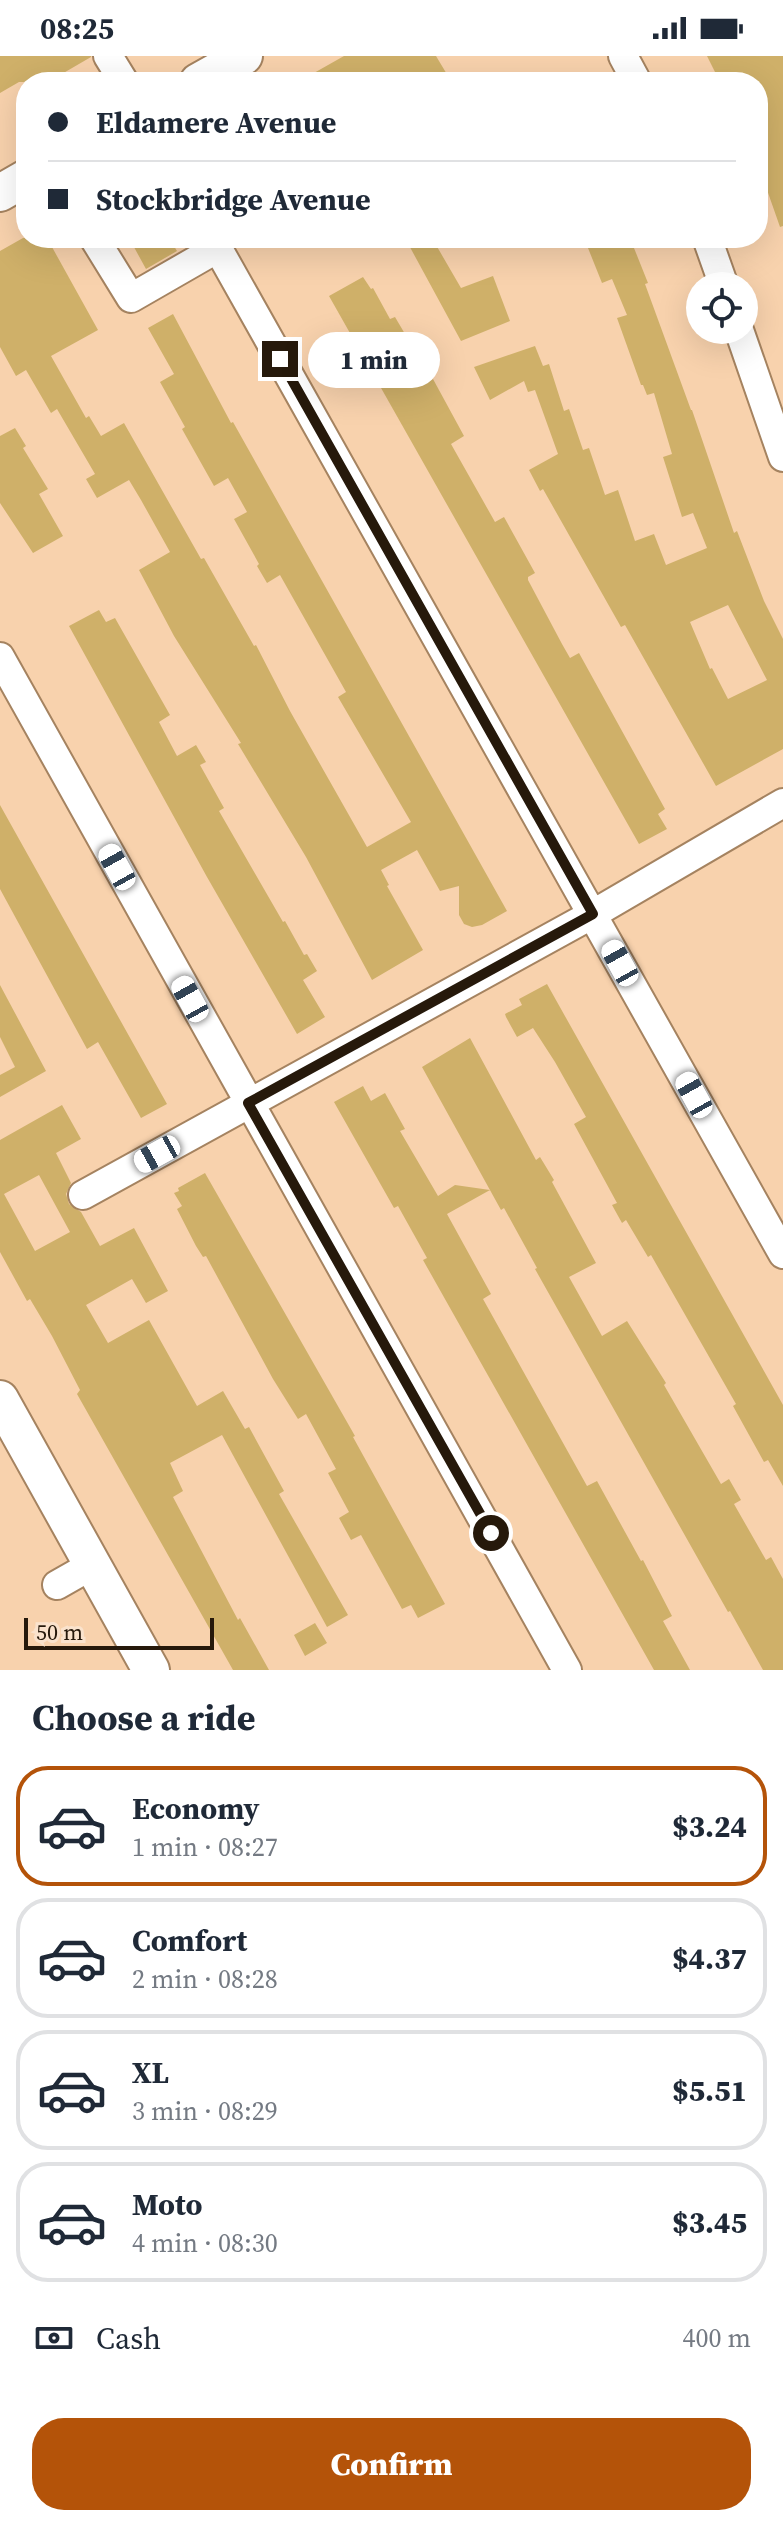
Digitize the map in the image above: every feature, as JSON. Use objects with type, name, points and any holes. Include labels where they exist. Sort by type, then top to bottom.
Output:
[{"type":"main road","points":[[216,72],[244,56]]},
{"type":"main road","points":[[0,1399],[9,1436],[94,1564],[151,1670]]},
{"type":"street","points":[[100,248],[131,298],[207,248]]},
{"type":"street","points":[[218,248],[783,1254]]},
{"type":"street","points":[[711,248],[719,272]]},
{"type":"street","points":[[744,344],[783,457]]},
{"type":"street","points":[[0,657],[567,1670]]},
{"type":"street","points":[[83,1195],[593,914],[783,803]]},
{"type":"street","points":[[57,1585],[94,1564]]},
{"type":"building","points":[[0,56],[91,56],[65,72],[16,72],[16,84],[0,93]]},
{"type":"building","points":[[344,56],[436,56],[446,72],[316,72]]},
{"type":"building","points":[[707,56],[783,56],[783,226],[780,227],[768,193],[768,72],[715,72]]},
{"type":"building","points":[[16,242],[16,248],[53,248],[98,330],[51,356],[86,418],[89,416],[101,436],[124,423],[201,559],[204,558],[256,645],[367,847],[411,822],[338,697],[346,692],[280,575],[267,583],[257,566],[259,564],[234,519],[247,512],[228,478],[214,486],[182,429],[185,427],[160,382],[174,374],[148,328],[173,314],[231,423],[507,911],[482,925],[472,927],[464,924],[459,915],[459,886],[440,891],[417,850],[381,870],[423,950],[372,980],[306,857],[238,744],[241,743],[174,636],[139,570],[170,552],[141,500],[129,480],[97,498],[86,479],[95,474],[57,409],[51,413],[26,370],[16,376],[0,347],[0,251]]},
{"type":"building","points":[[134,248],[175,248],[177,251],[146,269]]},
{"type":"building","points":[[410,248],[438,248],[461,288],[493,276],[510,321],[461,341]]},
{"type":"building","points":[[588,248],[634,248],[734,533],[737,531],[764,601],[783,639],[783,749],[716,786],[625,625],[621,627],[543,489],[540,491],[529,470],[558,454],[535,390],[528,392],[524,381],[490,400],[474,367],[535,346],[543,366],[549,364],[564,411],[569,409],[583,450],[589,448],[605,495],[618,490],[635,541],[654,534],[666,565],[707,548],[693,513],[682,517],[663,457],[672,454],[654,393],[647,395],[641,385],[617,318],[627,315],[612,279],[602,283]],"holes":[[[728,605],[767,680],[728,699],[710,669],[690,622]]]},
{"type":"building","points":[[363,277],[373,288],[390,319],[395,317],[405,334],[398,338],[404,348],[401,350],[422,385],[433,379],[464,436],[451,444],[495,522],[504,517],[535,573],[528,580],[562,644],[570,658],[579,653],[665,809],[658,814],[667,829],[639,844],[329,296]]},
{"type":"building","points":[[15,428],[26,446],[23,448],[48,489],[39,494],[63,536],[33,553],[0,503],[0,436]]},
{"type":"building","points":[[99,610],[106,622],[115,618],[170,715],[159,722],[177,756],[196,745],[206,762],[200,765],[224,808],[219,811],[283,922],[317,971],[303,980],[325,1017],[297,1034],[69,626]]},
{"type":"building","points":[[0,805],[167,1104],[141,1118],[98,1042],[87,1049],[0,889]]},
{"type":"building","points":[[547,984],[783,1405],[783,1486],[768,1460],[764,1462],[733,1406],[736,1404],[651,1255],[648,1257],[626,1220],[622,1223],[612,1205],[617,1203],[574,1124],[586,1117],[555,1062],[533,1028],[517,1037],[506,1017],[505,1014],[522,1005],[519,999]]},
{"type":"building","points":[[0,985],[46,1071],[0,1097],[0,1075],[15,1067],[0,1037]]},
{"type":"building","points":[[470,1038],[536,1160],[540,1157],[554,1180],[552,1182],[596,1263],[569,1277],[602,1336],[627,1321],[666,1383],[664,1385],[721,1484],[729,1479],[741,1500],[734,1504],[766,1560],[771,1557],[783,1579],[783,1670],[763,1670],[728,1612],[535,1269],[504,1208],[501,1210],[422,1067]]},
{"type":"building","points":[[363,1086],[371,1101],[385,1093],[405,1129],[400,1131],[438,1196],[455,1185],[490,1190],[447,1214],[491,1294],[483,1299],[587,1486],[597,1481],[643,1560],[672,1616],[663,1621],[690,1670],[654,1670],[423,1260],[427,1258],[398,1206],[394,1208],[334,1102]]},
{"type":"building","points":[[62,1105],[81,1139],[56,1153],[71,1183],[66,1194],[69,1204],[81,1212],[100,1246],[134,1228],[168,1291],[146,1303],[132,1279],[86,1305],[108,1343],[149,1320],[197,1406],[223,1391],[245,1429],[249,1427],[284,1491],[279,1494],[348,1615],[327,1627],[222,1435],[170,1463],[183,1491],[173,1497],[238,1620],[240,1618],[269,1670],[233,1670],[77,1394],[80,1390],[52,1336],[30,1299],[27,1301],[0,1252],[0,1140]],"holes":[[[39,1175],[70,1232],[35,1251],[4,1194]]]},
{"type":"building","points":[[205,1173],[355,1436],[445,1604],[418,1618],[411,1605],[402,1609],[361,1535],[351,1540],[339,1518],[349,1512],[328,1473],[336,1469],[306,1414],[298,1419],[273,1379],[177,1209],[182,1206],[174,1193]]},
{"type":"building","points":[[315,1623],[327,1643],[305,1656],[294,1635]]},
{"type":"route","points":[[280,359],[593,914],[248,1103],[491,1533]]}]
